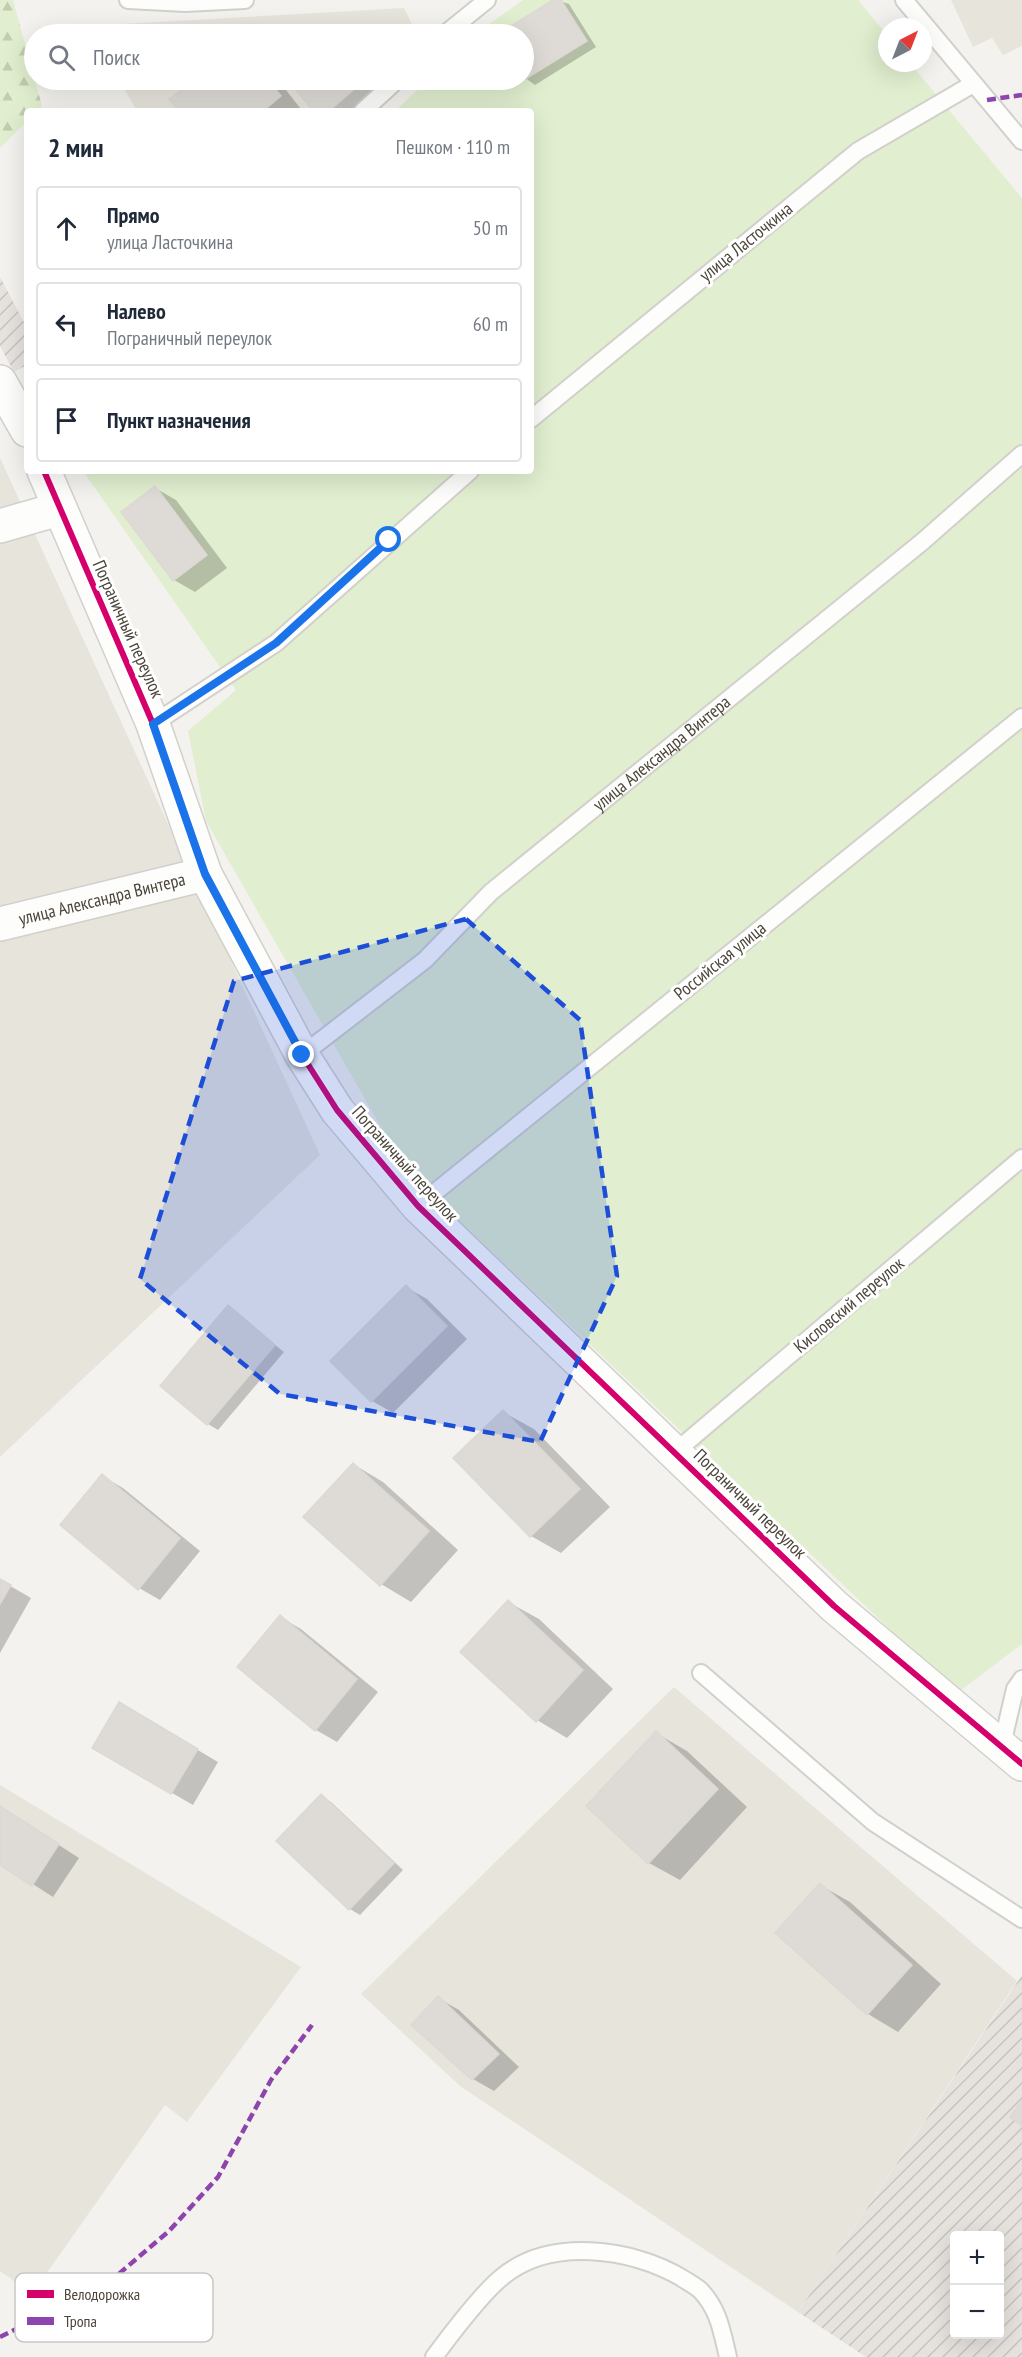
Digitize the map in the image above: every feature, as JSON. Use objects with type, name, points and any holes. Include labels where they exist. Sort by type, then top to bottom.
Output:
[{"type":"street","points":[[0,382],[24,418]]},
{"type":"street","name":"Пограничный переулок","points":[[45,474],[153,724],[205,874],[302,1055],[337,1110],[418,1206],[834,1606],[1011,1756]]},
{"type":"street","points":[[0,526],[59,509]]},
{"type":"street","name":"улица Александра Винтера","points":[[0,924],[205,874]]},
{"type":"lane","points":[[128,0],[185,3],[244,0]]},
{"type":"lane","points":[[457,24],[487,0]]},
{"type":"lane","points":[[904,0],[1022,141]]},
{"type":"lane","name":"улица Ласточкина","points":[[534,417],[858,151],[974,84]]},
{"type":"lane","points":[[366,108],[386,90]]},
{"type":"lane","name":"улица Александра Винтера","points":[[302,1055],[425,960],[491,892],[922,542],[1022,454]]},
{"type":"lane","points":[[153,724],[276,643],[467,474]]},
{"type":"lane","name":"Российская улица","points":[[418,1206],[1022,717]]},
{"type":"lane","name":"Кисловский переулок","points":[[675,1452],[1022,1158]]},
{"type":"lane","points":[[701,1673],[873,1822],[1022,1919]]},
{"type":"lane","points":[[1011,1756],[1015,1689],[1022,1679]]},
{"type":"lane","points":[[434,2357],[502,2277],[536,2257],[574,2252],[621,2254],[669,2270],[699,2289],[717,2312],[728,2357]]},
{"type":"highlighted area","points":[[466,919],[580,1020],[617,1276],[540,1442],[280,1394],[140,1279],[234,981]]},
{"type":"shaded area","points":[[951,0],[1022,0],[1022,46],[1003,55],[992,38],[973,47]]},
{"type":"shaded area","points":[[404,8],[412,24],[122,24]]},
{"type":"shaded area","points":[[125,90],[353,90],[332,108],[135,108]]},
{"type":"shaded area","points":[[0,277],[24,322],[24,367],[14,372],[0,346]]},
{"type":"shaded area","points":[[0,458],[320,1155],[0,1457]]},
{"type":"shaded area","points":[[674,1687],[1017,1981],[798,2312],[460,2086],[361,1994]]},
{"type":"shaded area","points":[[0,1785],[301,1967],[187,2122],[165,2105],[47,2273],[15,2273],[15,2282],[0,2271]]},
{"type":"shaded area","points":[[1022,1975],[1022,2357],[866,2357],[798,2312]]},
{"type":"green space","points":[[0,0],[13,0],[24,40],[24,90],[38,90],[42,106],[24,108],[24,124],[0,148]]},
{"type":"green space","points":[[523,0],[858,0],[878,24],[878,72],[917,72],[1022,198],[1022,1644],[957,1693],[405,1169],[206,821],[188,731],[236,690],[85,474],[534,474],[534,108],[398,108],[417,90],[534,90],[534,24],[489,24]]},
{"type":"building","points":[[553,0],[561,0],[587,41],[534,74],[534,24],[514,24]]},
{"type":"building","points":[[181,90],[276,90],[281,96],[267,108],[176,108],[169,99]]},
{"type":"building","points":[[296,90],[353,90],[332,108],[311,108]]},
{"type":"building","points":[[155,486],[207,555],[173,581],[121,512]]},
{"type":"building","points":[[406,1285],[447,1326],[371,1402],[330,1361]]},
{"type":"building","points":[[228,1305],[275,1345],[207,1425],[160,1386]]},
{"type":"building","points":[[503,1410],[580,1489],[530,1537],[453,1458]]},
{"type":"building","points":[[353,1463],[429,1531],[380,1586],[303,1517]]},
{"type":"building","points":[[102,1474],[180,1538],[138,1590],[60,1525]]},
{"type":"building","points":[[0,1579],[11,1585],[0,1604]]},
{"type":"building","points":[[508,1600],[583,1670],[536,1722],[460,1652]]},
{"type":"building","points":[[280,1615],[357,1679],[315,1731],[237,1667]]},
{"type":"building","points":[[119,1702],[198,1749],[171,1794],[92,1748]]},
{"type":"building","points":[[656,1731],[718,1789],[648,1864],[586,1806]]},
{"type":"building","points":[[321,1794],[394,1863],[349,1910],[276,1841]]},
{"type":"building","points":[[0,1806],[59,1844],[32,1886],[0,1865]]},
{"type":"building","points":[[820,1883],[912,1965],[867,2015],[775,1933]]},
{"type":"building","points":[[438,1996],[499,2054],[472,2080],[411,2025]]},
{"type":"building","points":[[1022,2101],[1022,2126],[1010,2117]]},
{"type":"marked path","points":[[987,100],[1022,95]]},
{"type":"marked path","points":[[120,2273],[169,2231],[218,2177],[271,2080],[312,2025]]},
{"type":"marked path","points":[[0,2337],[15,2330]]},
{"type":"cycle path","points":[[45,474],[153,724],[205,874],[302,1055],[337,1110],[418,1206],[834,1606],[1022,1764]]},
{"type":"route","points":[[302,1055],[205,874],[153,724],[276,643],[389,540]]}]
